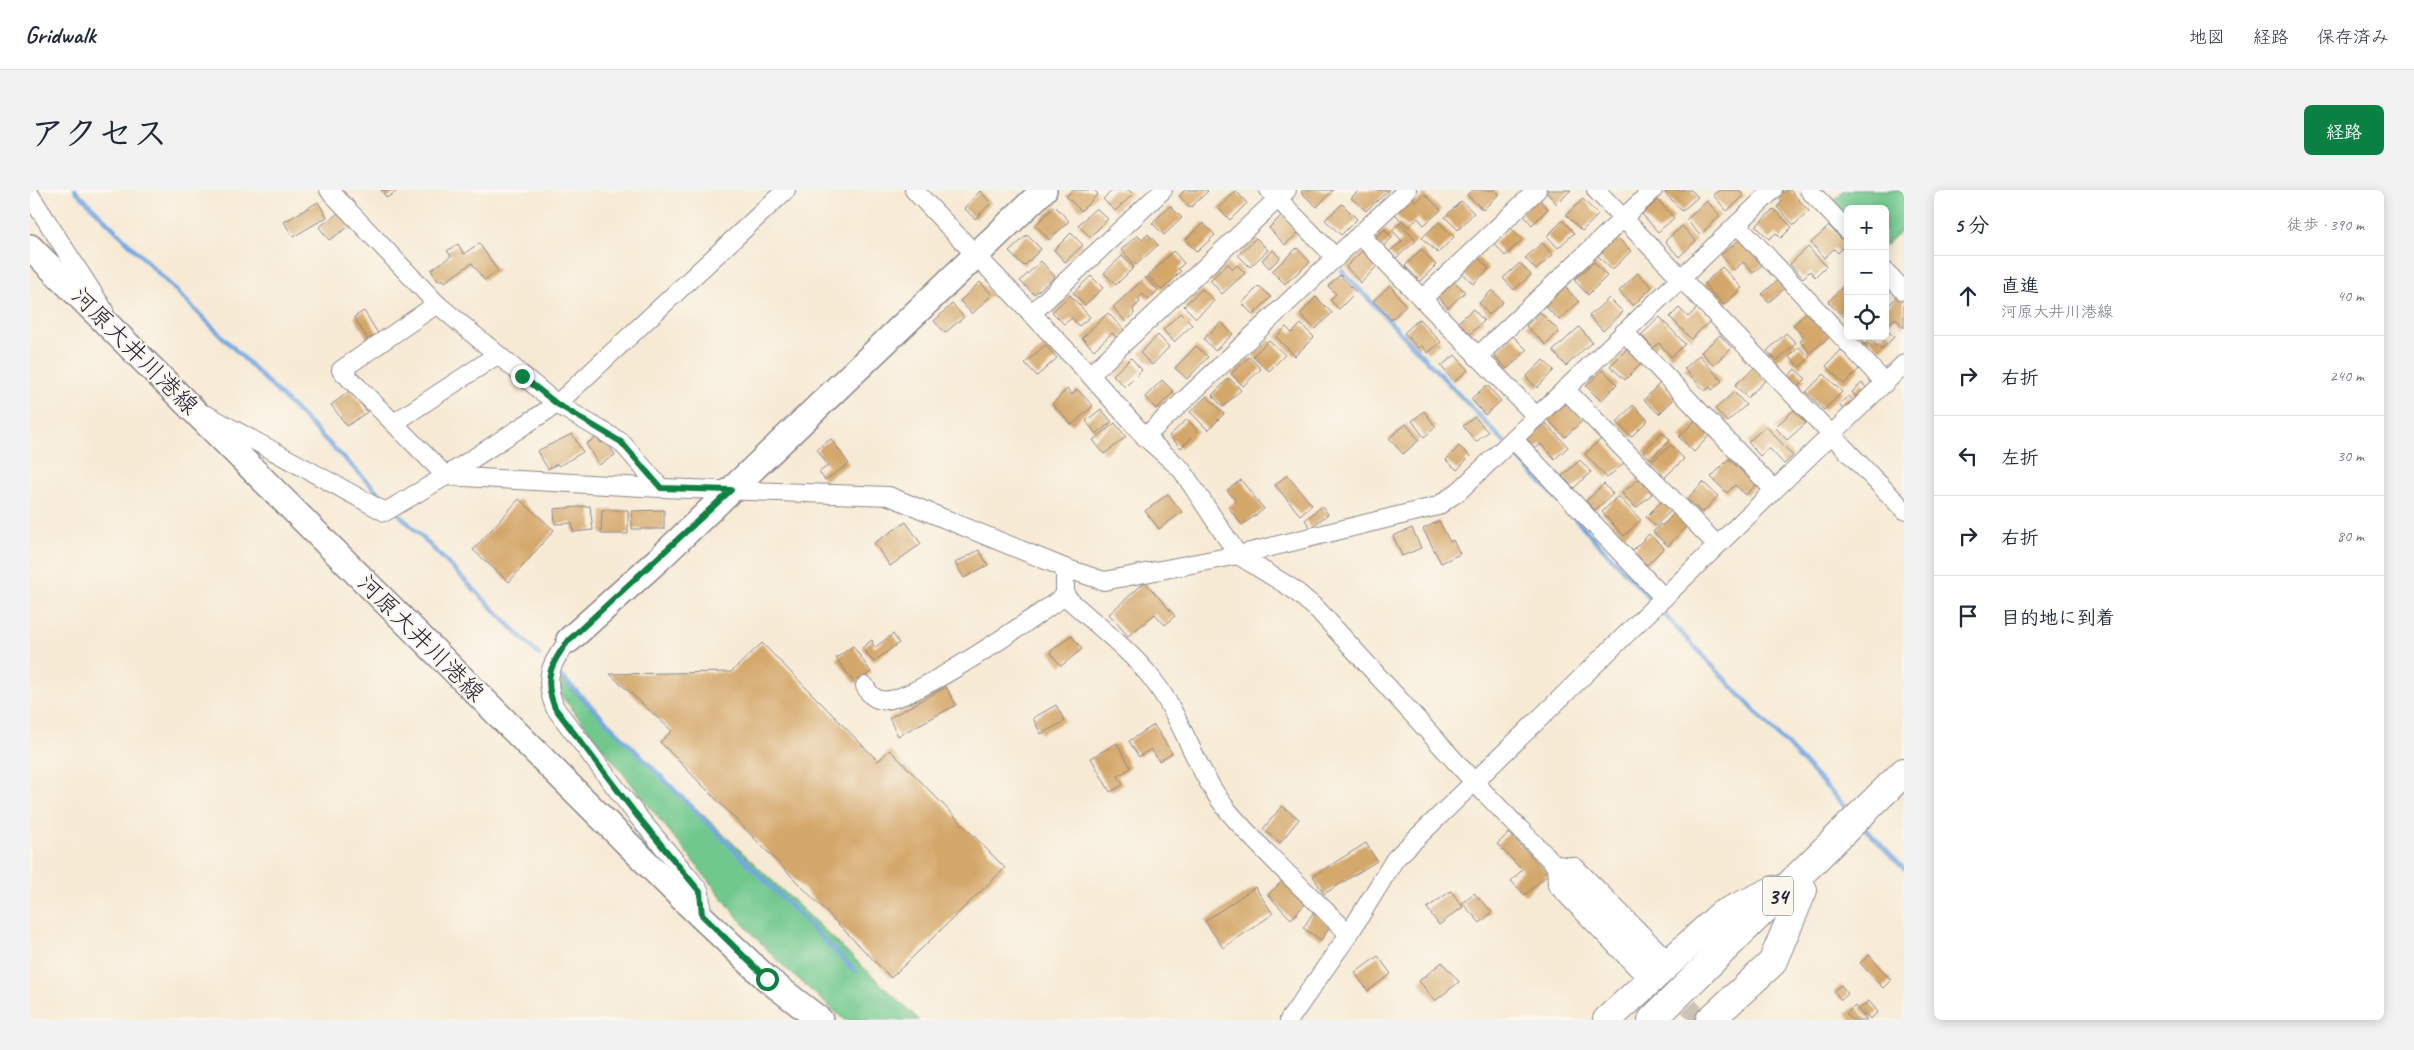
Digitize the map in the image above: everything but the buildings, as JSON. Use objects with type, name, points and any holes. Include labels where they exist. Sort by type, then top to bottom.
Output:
[{"type":"main road","points":[[569,640],[731,490],[1044,190]]},
{"type":"main road","name":"河原大井川港線","points":[[30,247],[192,407],[538,756],[767,979],[820,1020]]},
{"type":"main road","name":"34","points":[[1671,1020],[1904,772]]},
{"type":"main road","name":"34","points":[[1652,1020],[1904,792]]},
{"type":"main road","points":[[1607,1020],[1657,969],[1721,914],[1798,886]]},
{"type":"main road","points":[[1712,1019],[1772,963],[1798,886]]},
{"type":"street","points":[[329,190],[436,304],[557,404],[621,442],[661,488]]},
{"type":"street","points":[[192,407],[391,508],[446,476],[557,404],[786,190]]},
{"type":"street","points":[[914,190],[1090,375],[1145,437],[1181,469],[1238,555],[1293,589],[1318,610],[1474,782],[1556,865],[1575,867],[1657,969]]},
{"type":"street","points":[[1031,314],[1163,190]]},
{"type":"street","points":[[1145,437],[1408,190]]},
{"type":"street","points":[[1422,299],[1537,190]]},
{"type":"street","points":[[1596,190],[1904,510]]},
{"type":"street","points":[[1477,357],[1653,190]]},
{"type":"street","points":[[436,304],[341,370],[446,476],[661,488],[889,496],[1066,568],[1104,581],[1238,555],[1438,506],[1460,491],[1680,277],[1773,190]]},
{"type":"street","points":[[1809,190],[1844,227]]},
{"type":"street","points":[[1090,375],[1278,193],[1336,258]]},
{"type":"street","points":[[30,195],[122,338]]},
{"type":"street","points":[[1737,224],[1885,382]]},
{"type":"street","points":[[1360,235],[1537,417]]},
{"type":"street","points":[[1889,275],[1904,291]]},
{"type":"street","points":[[1624,332],[1774,490]]},
{"type":"street","points":[[394,423],[497,355]]},
{"type":"street","points":[[1289,1020],[1349,934],[1396,859],[1904,364]]},
{"type":"street","points":[[1565,390],[1717,545]]},
{"type":"street","points":[[1513,439],[1664,598]]},
{"type":"street","points":[[1066,568],[1066,596],[1154,680],[1178,721],[1200,766],[1228,811],[1349,934]]},
{"type":"street","points":[[865,686],[871,696],[883,700],[901,697],[938,679],[1066,596]]},
{"type":"street","points":[[569,640],[554,661],[548,680],[549,692],[555,708],[635,813],[700,892],[702,915]]},
{"type":"street","points":[[1556,865],[1557,884],[1657,969]]},
{"type":"green space","points":[[1844,190],[1904,190],[1904,228],[1889,242],[1889,205],[1844,205],[1844,215],[1832,202]]},
{"type":"green space","points":[[561,680],[919,1020],[845,1020],[783,966],[744,925],[560,694]]},
{"type":"waterway","points":[[75,190],[391,505]]},
{"type":"waterway","points":[[1342,271],[1504,442]]},
{"type":"waterway","points":[[1509,448],[1654,603]]},
{"type":"waterway","points":[[396,511],[539,655]]},
{"type":"waterway","points":[[1659,609],[1851,813]]},
{"type":"waterway","points":[[562,677],[855,971]]},
{"type":"waterway","points":[[1863,826],[1904,869]]},
{"type":"tunnel","points":[[1671,986],[1701,1020]]},
{"type":"route","points":[[522,376],[557,404],[621,442],[661,488],[731,490],[569,640],[554,661],[548,680],[549,692],[555,708],[635,813],[700,892],[702,915],[767,979]]}]
